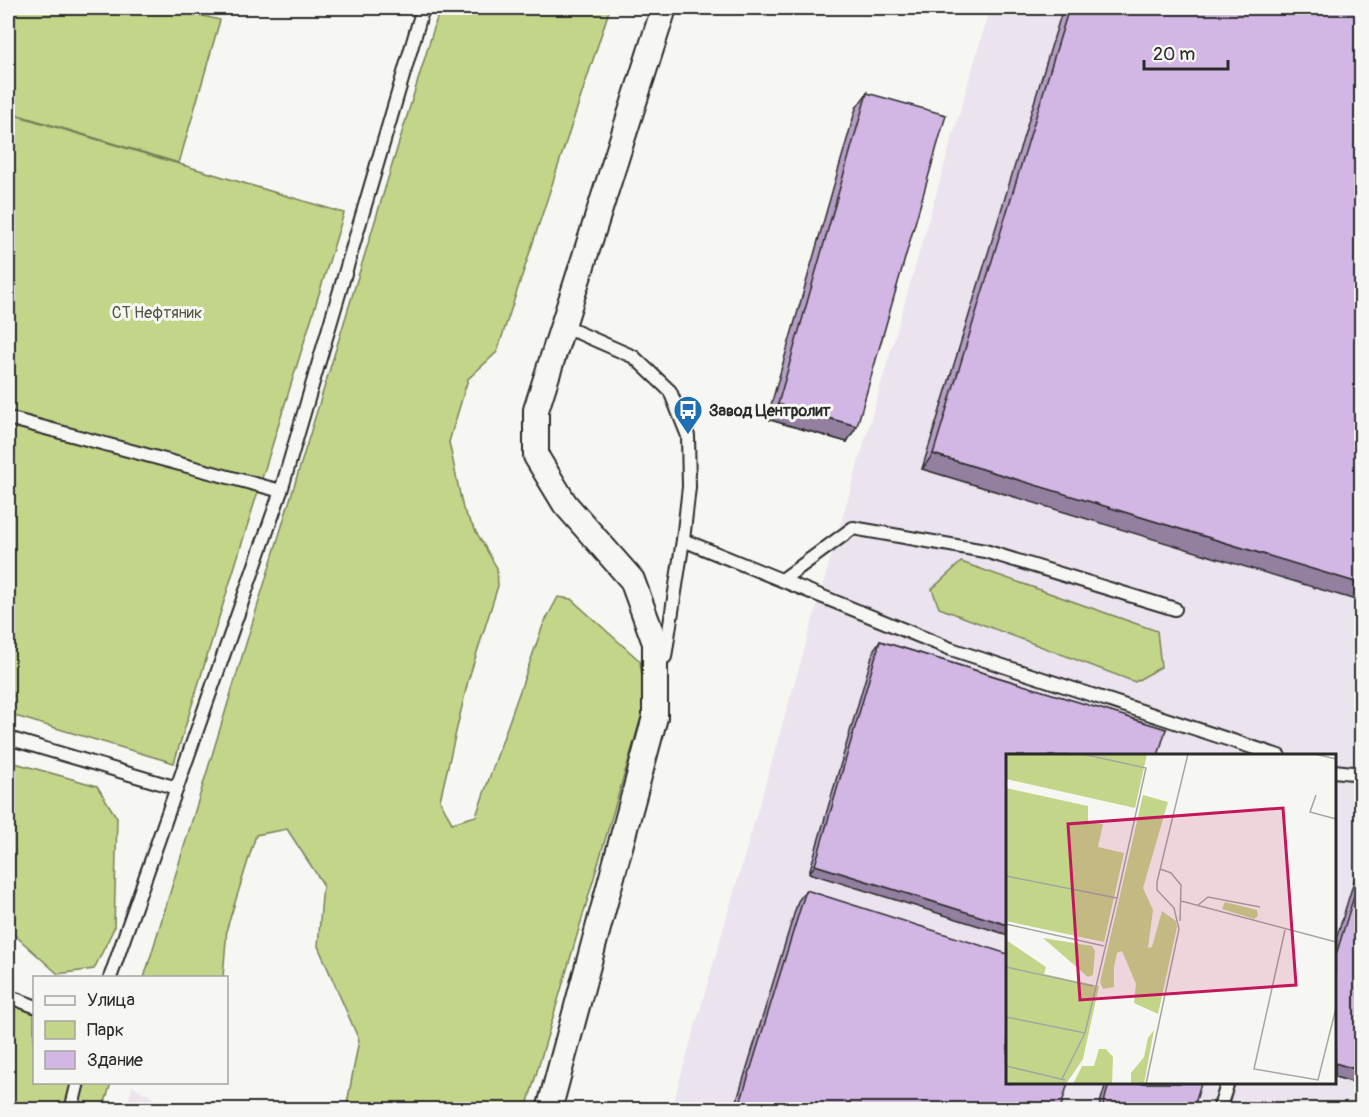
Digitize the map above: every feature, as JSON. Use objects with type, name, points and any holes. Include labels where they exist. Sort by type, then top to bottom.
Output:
[{"type":"street","points":[[549,1110],[655,717],[655,643],[632,580],[565,504],[536,456],[536,410],[561,325],[664,8]]},
{"type":"lane","points":[[111,976],[281,492],[423,8]]},
{"type":"lane","points":[[561,325],[633,357],[669,392],[687,436],[689,487],[684,540],[655,717]]},
{"type":"lane","points":[[8,418],[281,492]]},
{"type":"lane","points":[[782,580],[853,528],[985,551],[1175,609]]},
{"type":"lane","points":[[684,540],[951,649],[1273,754]]},
{"type":"lane","points":[[8,738],[177,788]]},
{"type":"lane","points":[[1336,771],[1362,774]]},
{"type":"lane","points":[[8,996],[33,1006]]},
{"type":"lane","points":[[71,1110],[78,1084]]},
{"type":"lane","points":[[1219,1110],[1228,1084]]},
{"type":"shaded area","points":[[990,8],[1361,8],[1361,1109],[671,1110]]},
{"type":"shaded area","points":[[133,1086],[171,1109],[126,1109]]},
{"type":"green space","points":[[8,8],[170,8],[220,20],[179,163],[8,112]]},
{"type":"green space","points":[[440,8],[610,8],[497,352],[468,379],[449,442],[463,509],[497,568],[498,586],[468,681],[440,800],[452,823],[476,816],[543,625],[558,597],[571,599],[640,661],[645,704],[526,1109],[346,1109],[359,1040],[318,946],[323,884],[287,829],[256,835],[227,928],[223,976],[145,976]]},
{"type":"green space","name":"СТ Нефтяник","points":[[8,113],[344,213],[174,763],[8,714]]},
{"type":"green space","points":[[961,562],[1157,631],[1161,667],[1135,682],[939,608],[932,589]]},
{"type":"green space","points":[[8,761],[97,786],[117,818],[114,928],[94,969],[58,974],[8,929]]},
{"type":"green space","points":[[8,1003],[33,1010],[33,1084],[111,1084],[103,1109],[8,1109]]},
{"type":"building","points":[[1069,8],[1362,8],[1362,584],[933,454]]},
{"type":"building","points":[[867,93],[946,115],[857,426],[778,404]]},
{"type":"building","points":[[880,641],[1166,729],[1159,754],[1006,754],[1006,924],[815,865]]},
{"type":"building","points":[[1362,870],[1362,1071],[1336,1063],[1336,955]]},
{"type":"building","points":[[806,890],[1006,953],[1006,1084],[1068,1084],[1060,1110],[738,1110]]},
{"type":"building","points":[[1109,1084],[1201,1084],[1193,1110],[1102,1110]]},
{"type":"place","name":"Завод Центролит","points":[[688,436]]}]
